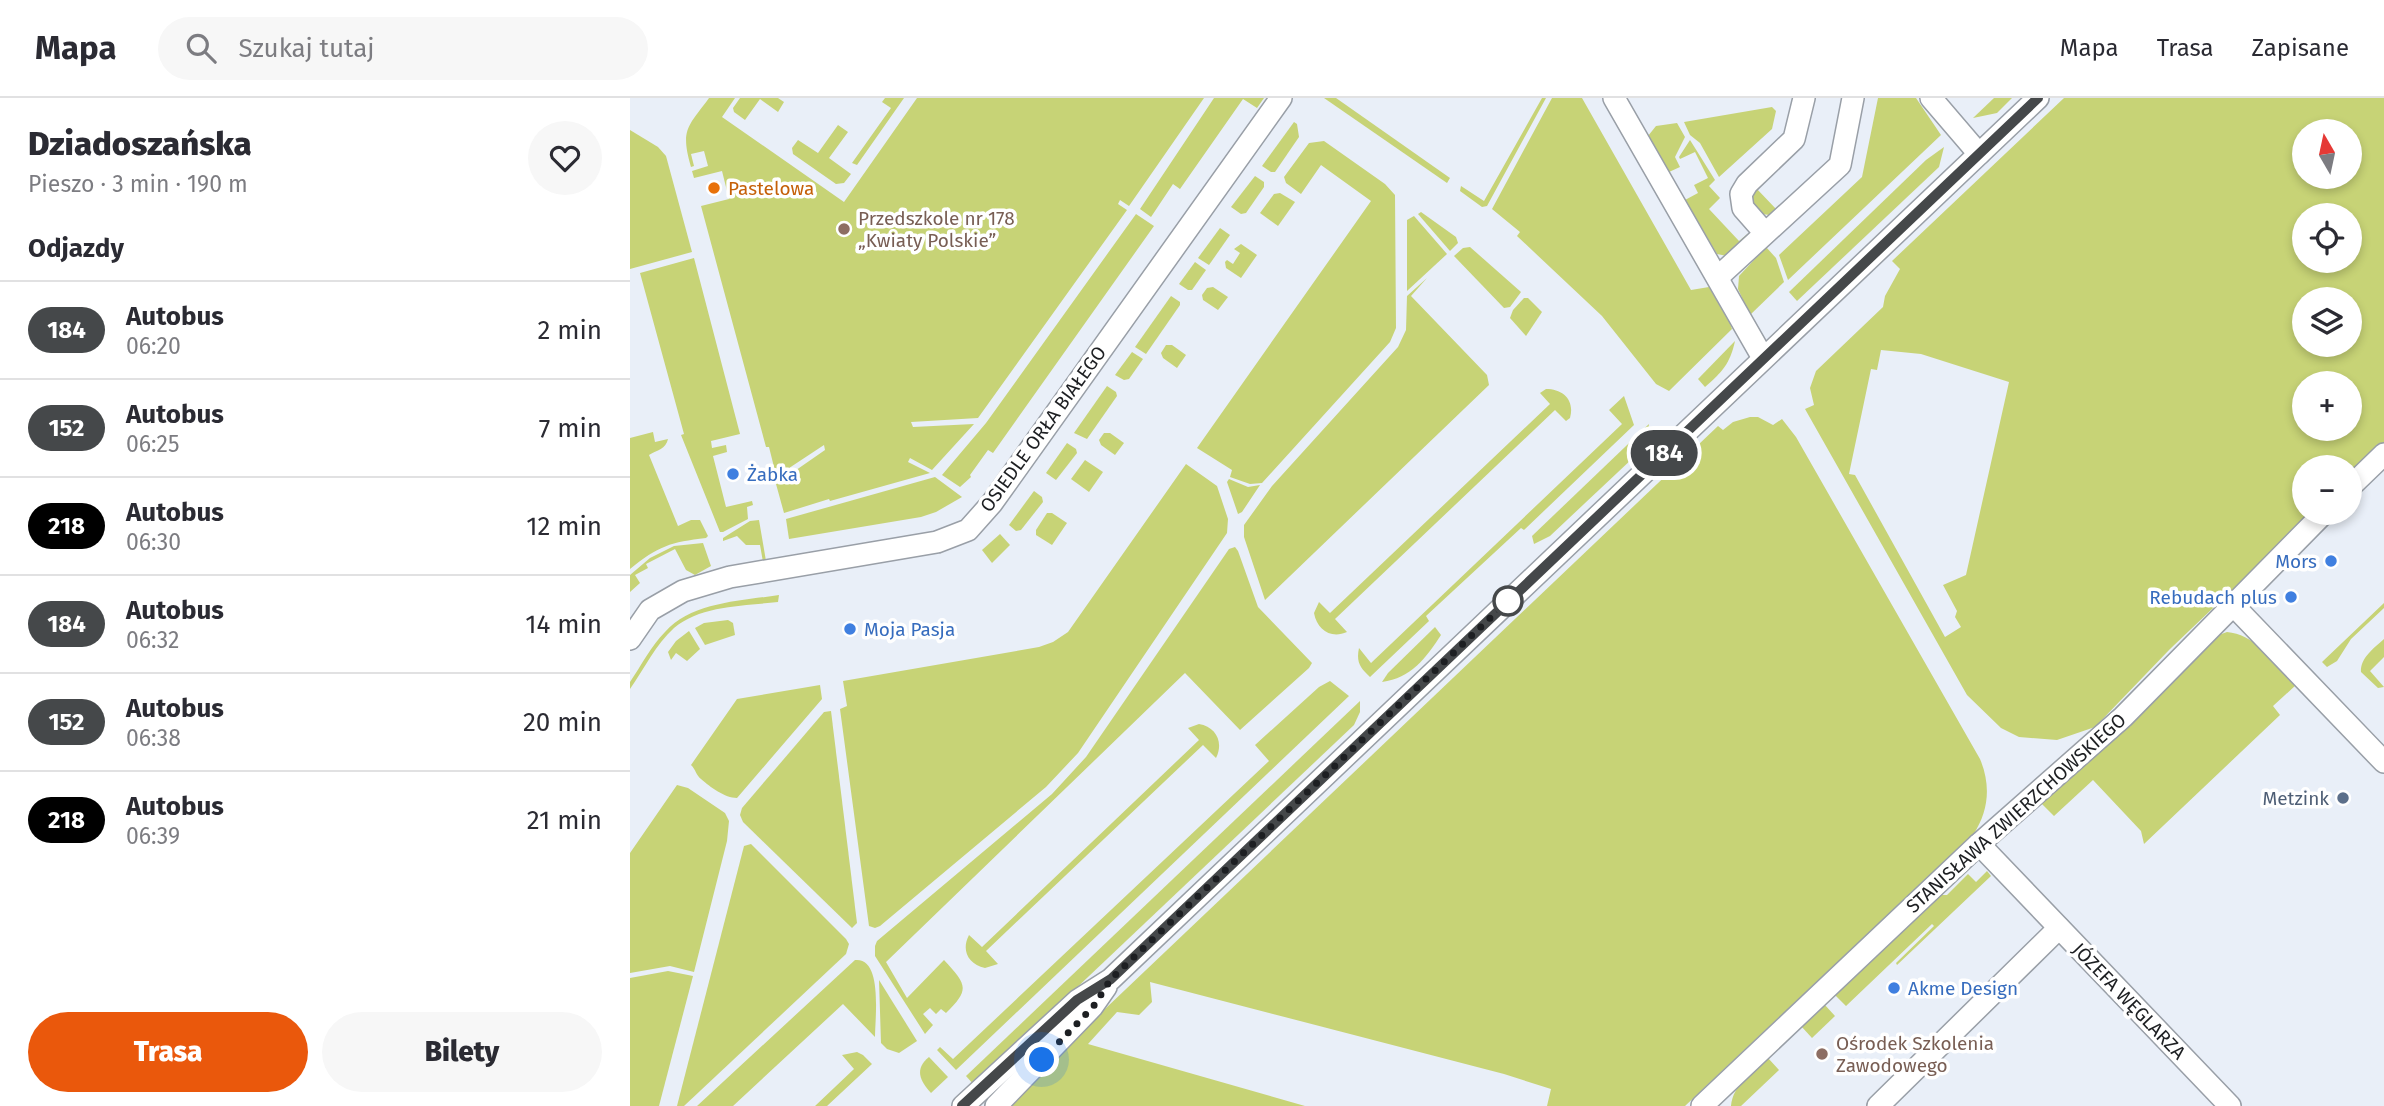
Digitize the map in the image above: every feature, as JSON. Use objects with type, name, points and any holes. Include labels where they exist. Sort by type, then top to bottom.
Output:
[{"type":"street","name":"OSIEDLE ORŁA BIAŁEGO","points":[[630,639],[650,610],[683,591],[730,578],[937,542],[968,530],[992,503],[1281,98]]},
{"type":"street","points":[[1614,98],[1763,358]]},
{"type":"street","points":[[1765,233],[1743,208],[1741,194],[1747,184],[1794,139],[1804,98]]},
{"type":"street","points":[[1718,277],[1840,165],[1853,98]]},
{"type":"street","points":[[1931,98],[1979,154]]},
{"type":"street","points":[[962,1106],[1077,1000],[1111,979],[2038,98]]},
{"type":"street","points":[[2362,475],[2384,454]]},
{"type":"street","name":"STANISŁAWA ZWIERZCHOWSKIEGO","points":[[1704,1105],[1979,844],[2123,717],[2312,525]]},
{"type":"street","points":[[2232,604],[2384,762]]},
{"type":"street","points":[[1979,844],[2059,928]]},
{"type":"street","name":"JÓZEFA WĘGLARZA","points":[[1878,1106],[2059,928],[2230,1106]]},
{"type":"street","points":[[996,1106],[1093,1007],[1111,979]]},
{"type":"green space","points":[[709,98],[735,98],[722,117],[844,202],[917,98],[1204,98],[1129,206],[1120,200],[1118,204],[1127,210],[978,418],[911,422],[913,427],[974,424],[932,470],[910,458],[908,462],[930,473],[784,513],[776,484],[825,450],[824,445],[774,478],[769,447],[766,447],[701,206],[729,199],[722,171],[694,178],[692,171],[708,166],[704,151],[691,154],[694,166],[691,167],[686,144],[691,123]]},
{"type":"green space","points":[[740,98],[778,98],[784,102],[778,112],[760,99],[745,120],[734,112],[733,108]]},
{"type":"green space","points":[[885,98],[904,98],[857,165],[852,163],[891,108],[882,102]]},
{"type":"green space","points":[[1214,98],[1264,98],[1257,108],[1243,99],[1180,189],[1173,184],[1151,217],[1140,209]]},
{"type":"green space","points":[[1324,98],[1336,98],[1450,178],[1447,183]]},
{"type":"green space","points":[[1542,98],[1546,98],[1487,206],[1482,207],[1460,191],[1461,186],[1484,201]]},
{"type":"green space","points":[[1552,98],[1582,98],[1691,290],[1709,287],[1730,323],[1732,329],[1669,391],[1656,384],[1602,316],[1517,236],[1520,232],[1492,209]]},
{"type":"green space","points":[[1878,98],[1916,98],[1941,135],[1788,280],[1779,255],[1862,177]]},
{"type":"green space","points":[[1994,98],[2012,98],[1997,113],[1973,118]]},
{"type":"green space","points":[[2064,98],[2384,98],[2384,444],[2362,465],[2362,455],[2292,455],[2292,525],[2300,525],[2170,649],[2095,727],[2057,740],[2019,737],[2001,728],[1967,695],[1805,409],[1814,405],[1810,388],[1816,371],[1883,307],[1885,296],[1900,269],[1892,261]],"holes":[[[1881,350],[1921,354],[2009,382],[1966,575],[1943,585],[1957,611],[1955,617],[1961,627],[1945,637],[1855,475],[1849,474],[1871,369],[1877,370]]]},
{"type":"green space","points":[[1772,107],[1776,111],[1772,129],[1719,177],[1700,143],[1690,135],[1684,122]]},
{"type":"green space","points":[[1294,122],[1297,124],[1299,137],[1275,172],[1271,172],[1262,166]]},
{"type":"green space","points":[[1677,123],[1685,137],[1675,157],[1680,167],[1669,172],[1648,136],[1656,126]]},
{"type":"green space","points":[[838,125],[848,132],[829,158],[851,174],[844,183],[836,184],[793,154],[792,148],[798,140],[818,153]]},
{"type":"green space","points":[[630,130],[658,147],[666,156],[692,252],[630,269]]},
{"type":"green space","points":[[1690,140],[1715,180],[1709,186],[1720,198],[1709,209],[1739,241],[1751,231],[1753,233],[1727,256],[1717,254],[1685,200],[1698,193],[1694,185],[1708,178],[1695,152],[1680,159],[1679,157]]},
{"type":"green space","points":[[1324,141],[1385,184],[1395,195],[1396,328],[1390,342],[1262,483],[1250,484],[1230,477],[1232,470],[1197,448],[1371,201],[1321,165],[1301,194],[1286,183],[1284,177],[1309,143]]},
{"type":"green space","points":[[1944,147],[1939,167],[1797,301],[1789,292],[1926,160]]},
{"type":"green space","points":[[1255,176],[1264,182],[1264,187],[1246,213],[1241,214],[1231,207]]},
{"type":"green space","points":[[1756,188],[1777,210],[1770,215],[1761,214],[1754,205],[1752,195]]},
{"type":"green space","points":[[1280,193],[1295,202],[1278,226],[1260,213],[1274,194]]},
{"type":"green space","points":[[1421,212],[1456,237],[1458,243],[1450,251],[1418,214]]},
{"type":"green space","points":[[1136,214],[1154,226],[993,453],[988,450],[971,477],[960,487],[942,475],[986,423]]},
{"type":"green space","points":[[1414,216],[1447,254],[1407,291],[1407,220]]},
{"type":"green space","points":[[1220,228],[1230,235],[1209,265],[1198,258]]},
{"type":"green space","points":[[1241,244],[1257,255],[1241,278],[1226,268],[1225,262],[1227,260],[1233,264],[1240,253],[1234,249]]},
{"type":"green space","points":[[1470,247],[1521,292],[1510,307],[1504,308],[1454,256],[1463,248]]},
{"type":"green space","points":[[1766,247],[1776,258],[1784,282],[1750,315],[1738,289],[1739,276]]},
{"type":"green space","points":[[694,258],[740,434],[711,441],[712,448],[726,445],[727,452],[713,456],[726,507],[752,501],[753,505],[747,507],[748,519],[723,532],[720,532],[681,435],[684,434],[640,273]]},
{"type":"green space","points":[[1195,262],[1206,270],[1192,290],[1188,290],[1179,284]]},
{"type":"green space","points":[[1427,278],[1411,296],[1487,375],[1489,385],[1265,600],[1244,537],[1244,525],[1272,486],[1398,347],[1406,330],[1407,296]]},
{"type":"green space","points":[[1213,287],[1228,297],[1218,310],[1203,300],[1202,295],[1207,288]]},
{"type":"green space","points":[[1171,296],[1180,302],[1180,305],[1146,354],[1135,347]]},
{"type":"green space","points":[[1524,298],[1528,298],[1542,312],[1526,336],[1510,318],[1513,310]]},
{"type":"green space","points":[[1735,341],[1731,356],[1724,367],[1705,387],[1698,379]]},
{"type":"green space","points":[[1166,345],[1172,345],[1186,355],[1177,368],[1163,358],[1161,353]]},
{"type":"green space","points":[[1132,352],[1143,359],[1129,379],[1124,380],[1115,375]]},
{"type":"green space","points":[[1107,386],[1116,392],[1117,396],[1087,439],[1074,433]]},
{"type":"green space","points":[[1546,389],[1558,391],[1566,397],[1571,406],[1570,418],[1566,421],[1555,410],[1335,619],[1347,632],[1326,632],[1318,624],[1314,613],[1319,602],[1330,613],[1550,404],[1540,393]]},
{"type":"green space","points":[[1624,396],[1634,425],[1524,530],[1521,528],[1426,616],[1429,621],[1370,677],[1360,664],[1359,648],[1371,663],[1622,424],[1609,410]]},
{"type":"green space","points":[[1758,417],[1773,425],[1782,419],[1796,437],[1980,759],[1986,778],[1987,798],[1973,835],[1685,1106],[1547,1106],[1551,1089],[1504,1074],[1150,982],[1152,1002],[1139,1015],[1117,1012],[1088,1044],[1305,1106],[1003,1106],[1718,426],[1723,430],[1733,422]]},
{"type":"green space","points":[[1649,424],[1647,439],[1634,457],[1550,536],[1534,544],[1532,536]]},
{"type":"green space","points":[[653,432],[655,442],[668,439],[663,447],[649,455],[678,526],[691,520],[700,520],[708,536],[665,546],[630,569],[630,438]]},
{"type":"green space","points":[[1104,433],[1110,433],[1124,443],[1115,455],[1101,445],[1099,440]]},
{"type":"green space","points":[[1067,443],[1076,449],[1077,453],[1056,480],[1046,473]]},
{"type":"green space","points":[[1085,460],[1103,472],[1089,492],[1071,479]]},
{"type":"green space","points":[[1186,464],[1217,486],[1228,519],[1227,533],[1078,753],[1046,787],[880,926],[869,926],[840,709],[847,706],[843,681],[1039,647],[1053,642],[1068,632]]},
{"type":"green space","points":[[935,477],[962,497],[921,517],[789,539],[786,519]]},
{"type":"green space","points":[[1229,479],[1248,487],[1260,485],[1238,514],[1227,482]]},
{"type":"green space","points":[[1034,491],[1042,497],[1043,502],[1021,530],[1016,531],[1009,525]]},
{"type":"green space","points":[[1047,513],[1052,513],[1067,523],[1052,545],[1036,535],[1036,530]]},
{"type":"green space","points":[[759,520],[766,561],[763,562],[760,545],[746,545],[737,536],[723,541],[723,538],[750,521]]},
{"type":"green space","points":[[1000,534],[1010,545],[992,563],[982,550]]},
{"type":"green space","points":[[703,543],[711,566],[695,575],[686,570],[675,549],[646,564],[648,568],[635,575],[640,583],[630,592],[630,575],[650,558],[674,546]]},
{"type":"green space","points":[[1235,547],[1258,607],[1312,663],[1309,668],[1240,730],[1185,673],[886,962],[907,998],[944,960],[961,981],[962,992],[946,1013],[941,1009],[936,1014],[930,1008],[923,1014],[933,1025],[925,1034],[875,956],[877,941],[1052,794],[1086,757],[1229,549]]},
{"type":"green space","points":[[779,595],[778,602],[724,608],[685,620],[662,641],[630,689],[630,682],[651,650],[676,622],[689,614],[718,604]]},
{"type":"green space","points":[[2384,603],[2384,608],[2351,639],[2337,661],[2327,667],[2322,662]]},
{"type":"green space","points":[[728,620],[733,623],[735,635],[705,645],[695,628],[704,623]]},
{"type":"green space","points":[[1435,627],[1441,635],[1417,666],[1401,676],[1382,682],[1388,673]]},
{"type":"green space","points":[[689,631],[700,649],[687,661],[676,653],[671,660],[668,652],[676,641]]},
{"type":"green space","points":[[2227,632],[2238,634],[2257,645],[2296,685],[2273,706],[2280,715],[2144,844],[2141,831],[2093,780],[2054,816],[2039,801],[2216,636]]},
{"type":"green space","points":[[2384,639],[2384,657],[2370,671],[2384,687],[2378,688],[2361,672],[2361,667],[2368,654]]},
{"type":"green space","points":[[1330,681],[1349,696],[956,1070],[937,1050],[940,1047],[953,1059],[1269,761],[1255,745],[1319,687]]},
{"type":"green space","points":[[820,685],[822,699],[737,798],[718,792],[698,776],[691,765],[737,699]]},
{"type":"green space","points":[[1360,701],[1360,712],[1354,725],[974,1085],[966,1076]]},
{"type":"green space","points":[[831,711],[857,923],[852,928],[743,822],[740,815],[742,808],[824,712]]},
{"type":"green space","points":[[1199,724],[1210,728],[1217,736],[1219,746],[1216,758],[1203,745],[986,951],[998,964],[985,968],[970,960],[966,951],[969,935],[982,947],[1199,740],[1188,728]]},
{"type":"green space","points":[[677,785],[688,788],[725,813],[729,821],[727,841],[694,972],[670,966],[630,973],[630,853]]},
{"type":"green space","points":[[751,844],[849,944],[846,954],[684,1106],[677,1106],[744,846]]},
{"type":"green space","points":[[1987,871],[1991,876],[1897,965],[1896,963],[1934,926],[1932,924],[1846,1006],[1834,994],[1941,895],[1947,895],[1968,874],[1976,882]]},
{"type":"green space","points":[[855,960],[864,962],[874,978],[875,1037],[843,1004],[733,1106],[697,1106]]},
{"type":"green space","points":[[668,971],[693,976],[659,1106],[630,1106],[630,978]]},
{"type":"green space","points":[[879,980],[917,1041],[899,1053],[887,1049],[881,1043]]},
{"type":"green space","points":[[1824,1004],[1835,1016],[1812,1038],[1801,1026]]},
{"type":"green space","points":[[857,1052],[872,1064],[827,1106],[815,1106],[854,1069],[842,1055]]},
{"type":"green space","points":[[929,1057],[948,1077],[931,1093],[920,1075],[921,1066]]},
{"type":"green space","points":[[1768,1058],[1779,1070],[1741,1106],[1731,1106],[1740,1085]]},
{"type":"bus line","name":"184","points":[[962,1106],[1077,1000],[1111,979],[2038,98]]},
{"type":"place","name":"Pastelowa","points":[[714,188]]},
{"type":"place","name":"Przedszkole nr 178 „Kwiaty Polskie”","points":[[844,229]]},
{"type":"place","name":"Żabka","points":[[733,474]]},
{"type":"place","name":"Mors","points":[[2331,561]]},
{"type":"place","name":"Rebudach plus","points":[[2291,597]]},
{"type":"place","name":"Moja Pasja","points":[[850,629]]},
{"type":"place","name":"Metzink","points":[[2343,798]]},
{"type":"place","name":"Akme Design","points":[[1894,988]]},
{"type":"place","name":"Ośrodek Szkolenia Zawodowego","points":[[1822,1054]]},
{"type":"route","points":[[1042,1060],[1093,1007],[1111,979],[1508,601]]}]
